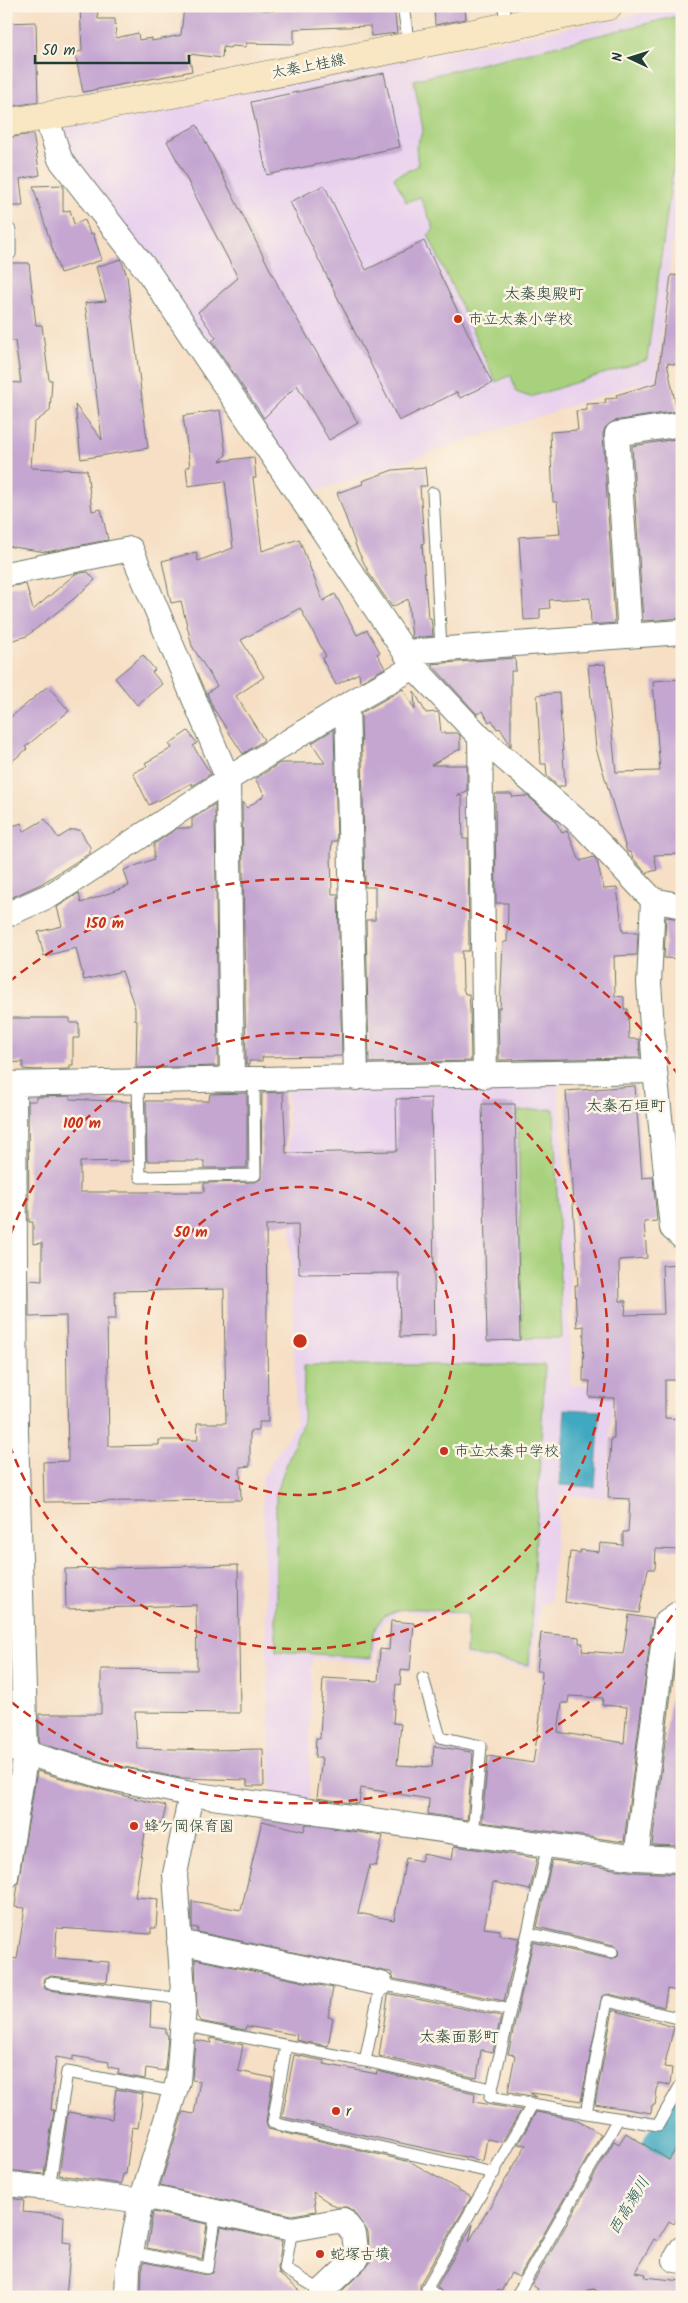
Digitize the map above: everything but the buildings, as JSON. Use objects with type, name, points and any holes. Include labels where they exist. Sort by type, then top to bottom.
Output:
[{"type":"main road","name":"太秦上桂線","points":[[6,123],[178,93],[409,46],[505,16],[608,6]]},
{"type":"street","points":[[46,116],[60,159],[149,274],[409,659],[480,737],[582,825],[653,900],[682,906]]},
{"type":"street","points":[[630,635],[617,434],[682,424]]},
{"type":"street","points":[[6,574],[131,549],[228,779],[243,1080]]},
{"type":"street","points":[[6,915],[53,894],[228,779],[347,705],[409,659],[440,649],[682,632]]},
{"type":"street","points":[[347,705],[356,1078]]},
{"type":"street","points":[[480,737],[485,1076]]},
{"type":"street","points":[[653,900],[649,983],[655,1071],[673,1144],[679,1231]]},
{"type":"street","points":[[6,1877],[16,1750],[11,1432],[10,1084],[485,1076],[655,1071]]},
{"type":"street","points":[[636,1858],[666,1622],[682,1610]]},
{"type":"street","points":[[16,1750],[106,1777],[191,1794],[636,1858],[682,1860]]},
{"type":"street","points":[[127,2297],[132,2252],[141,2201],[178,2081],[183,2000],[175,1874],[191,1794]]},
{"type":"street","points":[[180,1942],[381,1984]]},
{"type":"street","points":[[6,2184],[141,2201],[153,2198],[292,2229],[343,2220],[354,2234],[357,2258],[324,2294]]},
{"type":"street","points":[[682,2248],[675,2260],[682,2261]]},
{"type":"lane","points":[[403,6],[409,46]]},
{"type":"lane","points":[[6,226],[10,230],[10,254]]},
{"type":"lane","points":[[433,492],[440,649]]},
{"type":"lane","points":[[138,1082],[140,1178],[255,1175],[243,1080]]},
{"type":"lane","points":[[423,1678],[440,1737],[481,1746],[473,1835]]},
{"type":"lane","points":[[548,1846],[490,2097],[658,2125],[682,2083]]},
{"type":"lane","points":[[528,1933],[612,1952]]},
{"type":"lane","points":[[50,1983],[183,2000]]},
{"type":"lane","points":[[365,2061],[381,1984],[510,2010]]},
{"type":"lane","points":[[586,2113],[607,2001],[682,2019]]},
{"type":"lane","points":[[182,2025],[365,2061],[492,2089]]},
{"type":"lane","points":[[286,2046],[273,2123],[494,2172]]},
{"type":"lane","points":[[49,2188],[67,2072],[175,2092]]},
{"type":"lane","points":[[438,2297],[427,2288],[532,2105]]},
{"type":"lane","points":[[516,2297],[618,2119]]},
{"type":"lane","points":[[132,2252],[208,2268],[216,2212]]},
{"type":"lane","points":[[292,2229],[285,2269],[324,2294]]},
{"type":"shaded area","points":[[682,6],[682,173],[655,382],[633,385],[311,493],[54,126]]},
{"type":"shaded area","name":"市立太秦中学校","points":[[558,1083],[569,1233],[571,1385],[614,1385],[606,1498],[560,1494],[550,1601],[540,1605],[531,1669],[464,1656],[467,1617],[401,1611],[382,1624],[374,1664],[312,1658],[309,1799],[271,1793],[262,1478],[296,1423],[287,1089]]},
{"type":"green space","points":[[682,15],[682,104],[647,360],[530,397],[516,392],[511,375],[496,382],[428,235],[434,229],[420,197],[406,202],[394,177],[418,166],[416,147],[423,130],[414,80]]},
{"type":"green space","points":[[554,1109],[562,1338],[522,1338],[518,1111]]},
{"type":"green space","points":[[304,1365],[545,1365],[529,1665],[466,1654],[468,1615],[417,1609],[404,1609],[392,1612],[383,1618],[376,1627],[372,1642],[371,1658],[276,1651],[276,1492],[303,1421]]},
{"type":"water","points":[[565,1409],[600,1411],[595,1487],[560,1485]]},
{"type":"waterway","name":"西高瀬川","points":[[632,2197],[682,2113]]},
{"type":"place","name":"市立太秦小学校","points":[[458,319]]},
{"type":"place","name":"市立太秦中学校","points":[[444,1451]]},
{"type":"place","name":"蜂ケ岡保育園","points":[[134,1826]]},
{"type":"place","name":"r","points":[[336,2111]]},
{"type":"place","name":"蛇塚古墳","points":[[320,2254]]},
{"type":"district","name":"太秦奥殿町","points":[[544,293]]},
{"type":"district","name":"太秦石垣町","points":[[626,1105]]},
{"type":"district","name":"太秦面影町","points":[[459,2036]]}]
